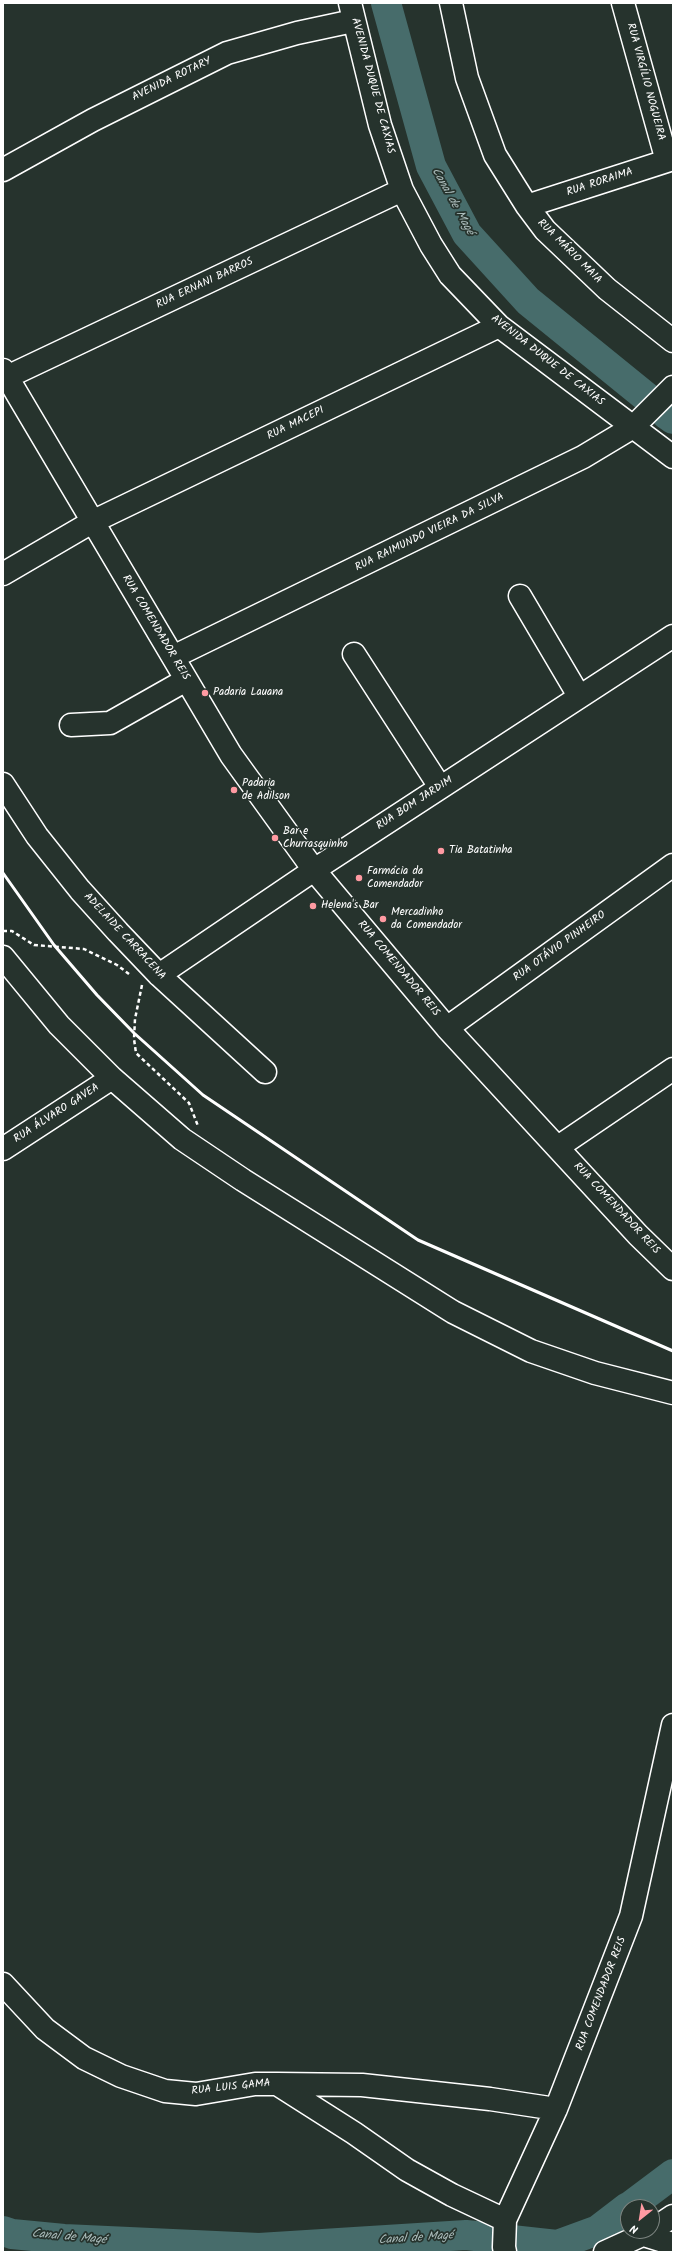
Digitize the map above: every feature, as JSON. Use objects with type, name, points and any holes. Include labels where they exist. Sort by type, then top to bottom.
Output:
[{"type":"street","name":"RUA MÁRIO MAIA","points":[[451,3],[467,78],[495,155],[527,206],[545,230],[607,289],[673,341]]},
{"type":"street","name":"RUA VIRGÍLIO NOGUEIRA","points":[[623,3],[670,160]]},
{"type":"street","name":"AVENIDA ROTARY","points":[[3,170],[93,120],[227,53],[297,33],[352,12]]},
{"type":"street","name":"AVENIDA DUQUE DE CAXIAS","points":[[352,12],[380,125],[402,190],[431,245],[450,275],[499,326],[673,457]]},
{"type":"street","name":"RUA RORAIMA","points":[[527,206],[670,160]]},
{"type":"street","name":"RUA ERNANI BARROS","points":[[5,374],[402,190]]},
{"type":"street","name":"RUA MACEPI","points":[[3,574],[92,522],[499,326]]},
{"type":"street","name":"RUA COMENDADOR REIS","points":[[5,374],[231,755],[314,870],[447,1028],[638,1235],[673,1269]]},
{"type":"street","name":"RUA RAIMUNDO VIEIRA DA SILVA","points":[[173,657],[538,481],[583,457],[633,427],[673,387]]},
{"type":"street","points":[[520,596],[580,696]]},
{"type":"street","name":"RUA BOM JARDIM","points":[[159,975],[314,870],[673,636]]},
{"type":"street","points":[[354,654],[440,787]]},
{"type":"street","points":[[71,725],[110,723],[186,680]]},
{"type":"street","name":"ADELAIDE CARRACENA","points":[[3,784],[37,836],[80,890],[159,975],[265,1072]]},
{"type":"street","name":"RUA OTÁVIO PINHEIRO","points":[[447,1028],[673,865]]},
{"type":"street","points":[[3,957],[59,1025],[112,1078],[159,1120],[198,1150],[453,1312],[531,1351],[595,1373],[673,1393]]},
{"type":"street","points":[[558,1147],[673,1069]]},
{"type":"street","name":"RUA ÁLVARO GAVEA","points":[[3,1149],[112,1078]]},
{"type":"street","name":"RUA COMENDADOR REIS","points":[[505,2250],[505,2220],[556,2109],[631,1916],[673,1725]]},
{"type":"street","name":"RUA LUIS GAMA","points":[[3,1984],[45,2029],[84,2058],[121,2076],[164,2091],[196,2094],[255,2084],[277,2084],[354,2133],[407,2170],[452,2195],[505,2220]]},
{"type":"street","points":[[277,2084],[362,2085],[490,2099],[556,2109]]},
{"type":"street","points":[[660,2233],[673,2216]]},
{"type":"street","points":[[605,2252],[655,2239]]},
{"type":"path","points":[[3,931],[12,931],[34,945],[84,949],[118,965],[130,974]]},
{"type":"path","points":[[159,975],[146,980],[140,988],[135,1019],[134,1046],[136,1053],[144,1062],[189,1103],[199,1128]]},
{"type":"waterway","name":"Canal de Magé","points":[[386,3],[431,166],[467,234],[528,301],[650,400]]},
{"type":"waterway","name":"Canal de Magé","points":[[666,414],[673,419]]},
{"type":"waterway","name":"Canal de Magé","points":[[640,2199],[673,2174]]},
{"type":"waterway","name":"Canal de Magé","points":[[3,2231],[12,2234],[64,2239],[259,2248],[466,2235],[557,2245],[598,2230],[620,2213]]},
{"type":"railway","points":[[3,873],[54,945],[97,995],[134,1033],[203,1095],[418,1240],[673,1351]]},
{"type":"place","name":"Padaria Lauana","points":[[205,693]]},
{"type":"place","name":"Padaria de Adilson","points":[[234,790]]},
{"type":"place","name":"Bar e Churrasquinho","points":[[275,838]]},
{"type":"place","name":"Tia Batatinha","points":[[441,851]]},
{"type":"place","name":"Farmácia da Comendador","points":[[359,878]]},
{"type":"place","name":"Helena's Bar","points":[[313,906]]},
{"type":"place","name":"Mercadinho da Comendador","points":[[383,919]]}]
